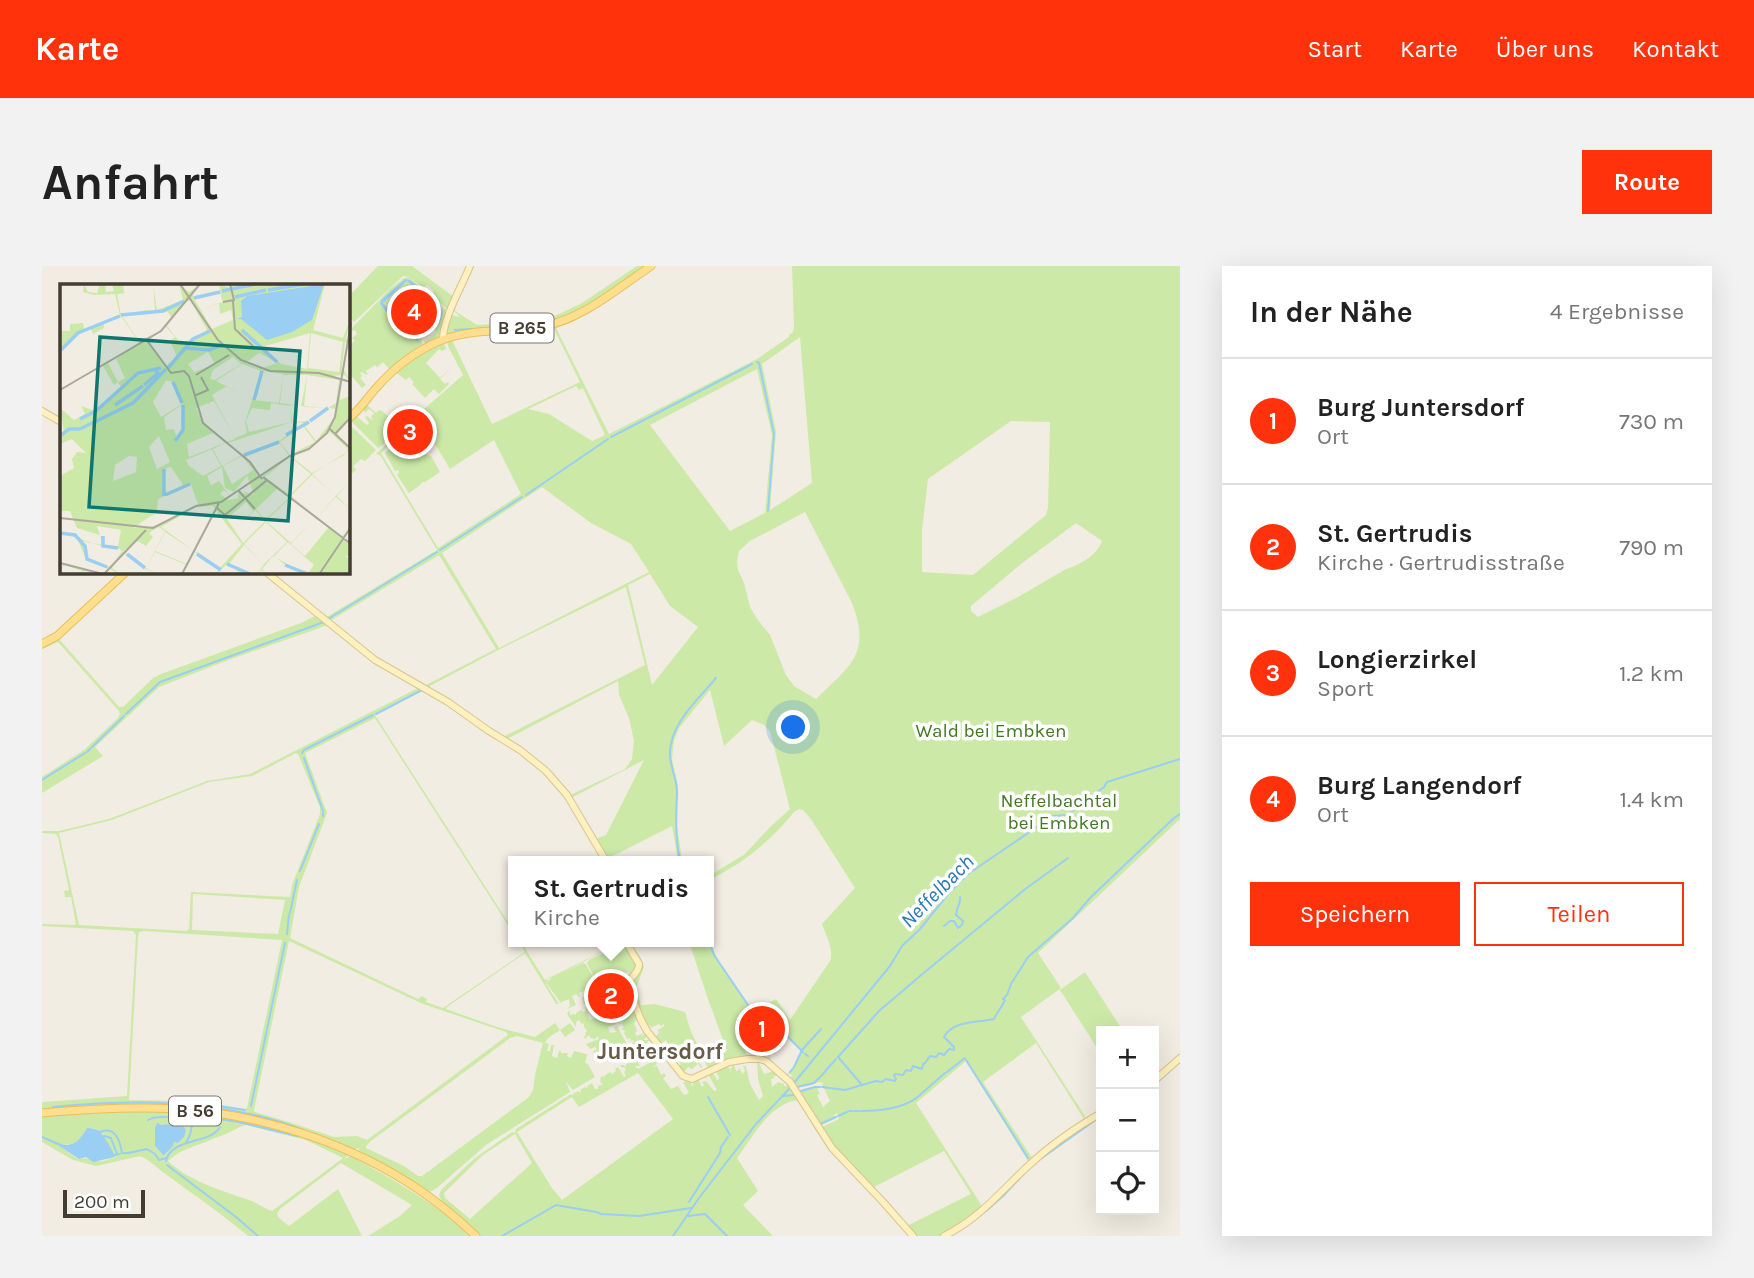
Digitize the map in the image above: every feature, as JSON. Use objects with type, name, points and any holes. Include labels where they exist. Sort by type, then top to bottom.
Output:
[{"type":"main road","name":"B 265","points":[[350,417],[383,381],[427,347],[443,339],[470,332],[536,327],[564,320],[590,307],[651,266]]},
{"type":"main road","points":[[42,644],[57,636],[124,574]]},
{"type":"main road","name":"B 56","points":[[49,1112],[150,1108],[215,1113],[293,1131],[387,1170],[444,1208],[476,1236]]},
{"type":"street","points":[[443,339],[443,332],[470,266]]},
{"type":"street","points":[[42,411],[60,421]]},
{"type":"street","points":[[268,574],[371,657],[447,702],[520,750],[546,771],[567,795],[603,856]]},
{"type":"street","points":[[630,947],[639,966],[638,972],[629,981],[629,989],[642,1022],[683,1076],[690,1080],[729,1062],[763,1059],[787,1078],[832,1149],[913,1236]]},
{"type":"street","points":[[1159,1077],[1180,1058]]},
{"type":"street","points":[[944,1236],[990,1204],[1043,1153],[1096,1116]]},
{"type":"green space","points":[[378,266],[412,266],[454,297],[450,309],[447,309],[431,295],[434,291],[427,285],[424,288],[410,278],[448,312],[439,335],[425,344],[424,341],[437,331],[430,324],[441,311],[424,297],[425,295],[406,279],[380,304],[413,338],[419,340],[411,331],[421,316],[422,347],[391,371],[383,362],[366,371],[367,375],[361,372],[360,378],[366,385],[362,388],[350,374],[350,345],[355,341],[352,338],[357,334],[351,329],[389,290],[404,278],[410,277],[403,276],[354,322],[350,319],[350,295]]},
{"type":"green space","points":[[637,266],[649,266],[585,308],[544,324],[446,336],[445,331],[451,315],[460,317],[454,311],[453,308],[457,300],[455,311],[477,325],[532,322],[557,315],[582,303]]},
{"type":"green space","name":"Wald bei Embken","points":[[656,266],[573,322],[556,328],[609,434],[757,359],[789,337],[794,328],[792,266],[1180,266],[1180,819],[1038,953],[1061,988],[1021,1017],[1085,1116],[1084,1122],[1034,1159],[1030,1158],[1030,1162],[985,1207],[981,1207],[981,1210],[960,1226],[942,1236],[914,1236],[830,1144],[820,1128],[839,1119],[837,1113],[833,1116],[836,1118],[818,1125],[799,1093],[802,1089],[820,1086],[817,1089],[820,1094],[817,1095],[823,1107],[830,1101],[822,1088],[824,1083],[797,1088],[792,1075],[785,1075],[768,1061],[770,1053],[770,1062],[787,1074],[794,1067],[801,1050],[785,1036],[771,1041],[770,1048],[769,1036],[778,1028],[774,1021],[768,1022],[765,1017],[744,1028],[746,1033],[741,1033],[747,1057],[728,1058],[722,1063],[718,1056],[719,1060],[712,1065],[716,1066],[709,1070],[702,1057],[698,1060],[702,1067],[696,1061],[697,1065],[692,1069],[688,1067],[685,1075],[677,1067],[681,1064],[678,1059],[673,1062],[667,1054],[672,1048],[664,1051],[670,1047],[666,1040],[659,1045],[654,1038],[664,1024],[648,1029],[651,1026],[647,1026],[644,1017],[641,1018],[630,987],[638,971],[639,962],[630,947],[633,947],[644,967],[636,988],[641,1005],[655,1004],[685,1012],[691,1032],[706,1061],[727,1051],[691,947],[712,947],[752,1013],[776,999],[790,1020],[830,961],[830,947],[822,924],[855,888],[803,810],[794,812],[755,851],[714,878],[714,873],[745,854],[790,809],[770,731],[764,725],[752,720],[724,746],[710,690],[679,728],[672,759],[678,785],[677,825],[681,856],[677,856],[672,826],[613,856],[604,856],[573,802],[546,770],[524,752],[445,699],[503,737],[645,665],[626,587],[428,687],[441,697],[425,686],[496,649],[439,555],[330,621],[379,661],[413,680],[377,661],[269,574],[325,618],[437,550],[380,455],[376,454],[350,478],[406,426],[412,428],[413,433],[409,435],[406,430],[381,453],[438,548],[521,494],[494,440],[450,469],[418,416],[415,417],[463,375],[447,340],[484,332],[552,326],[555,328]],"holes":[[[554,329],[580,382],[492,424],[452,340],[480,334]],[[800,337],[812,483],[770,510],[776,431],[762,364]],[[757,369],[772,435],[765,513],[730,531],[650,425]],[[576,386],[579,390],[583,388],[605,435],[592,441],[549,414],[528,409]],[[1011,421],[1050,422],[1046,515],[973,575],[922,572],[922,530],[928,479]],[[542,487],[591,523],[631,544],[649,572],[499,648],[442,553]],[[805,512],[852,603],[858,621],[858,648],[854,658],[816,699],[794,686],[786,675],[770,635],[750,607],[738,570],[739,551],[750,541]],[[1076,523],[1102,541],[1096,551],[1077,565],[978,617],[971,611],[971,606],[1021,564]],[[650,574],[670,606],[698,627],[652,685],[628,585]],[[618,681],[619,695],[629,718],[634,741],[632,759],[625,769],[570,795],[549,771],[507,739]],[[644,760],[606,835],[596,839],[571,798]],[[1036,1043],[1084,1119],[1032,1158],[983,1082]],[[966,1061],[1028,1161],[982,1206],[916,1103]],[[944,1151],[971,1194],[907,1226],[874,1187]]]},
{"type":"green space","points":[[407,281],[420,293],[405,309],[405,316],[412,326],[409,330],[383,303]]},
{"type":"green space","points":[[440,342],[444,343],[446,349],[439,349],[426,363],[440,378],[452,367],[440,379],[449,384],[439,394],[434,389],[425,398],[409,377],[406,380],[395,372]]},
{"type":"green space","points":[[367,405],[376,413],[382,411],[402,428],[378,448],[350,420],[355,415],[367,425],[369,423],[365,417],[372,420],[374,413],[369,409],[365,413]]},
{"type":"green space","points":[[351,426],[376,450],[365,461],[361,459],[353,466],[356,470],[350,475],[352,441]]},
{"type":"green space","points":[[417,434],[427,450],[426,454],[431,456],[440,472],[409,493],[397,475],[398,470],[395,471],[385,453],[399,443],[398,440],[404,435],[411,438]]},
{"type":"green space","points":[[128,574],[59,639],[119,707],[123,707],[153,678],[161,674],[315,616],[267,574],[375,662],[439,697],[532,759],[550,775],[566,795],[602,856],[560,788],[544,771],[424,690],[375,715],[508,925],[375,718],[305,753],[327,813],[299,887],[290,938],[418,999],[422,996],[427,999],[426,1002],[443,1008],[525,952],[522,947],[545,980],[611,947],[560,974],[586,964],[607,1004],[587,1014],[590,1020],[610,1012],[616,1024],[608,1027],[610,1033],[616,1032],[614,1027],[617,1026],[634,1057],[630,1054],[625,1057],[621,1049],[621,1053],[615,1050],[617,1055],[614,1055],[605,1040],[607,1049],[602,1055],[592,1052],[597,1049],[590,1049],[586,1044],[599,1039],[598,1036],[595,1039],[589,1035],[585,1039],[587,1031],[584,1023],[579,1020],[576,1027],[567,1014],[570,1010],[570,1015],[576,1015],[581,1010],[586,1011],[585,1006],[589,1011],[593,1006],[588,1001],[589,1005],[584,1004],[584,991],[578,991],[578,997],[577,994],[572,996],[576,1005],[567,1009],[570,1006],[569,999],[561,1002],[563,1006],[547,984],[552,978],[548,979],[546,984],[559,1004],[556,1004],[525,953],[446,1009],[535,1037],[555,1023],[560,1030],[546,1041],[545,1043],[549,1044],[547,1051],[554,1045],[552,1056],[557,1058],[559,1051],[568,1053],[567,1056],[571,1058],[574,1051],[590,1055],[587,1055],[585,1063],[595,1077],[573,1090],[566,1082],[570,1092],[486,1145],[428,1193],[355,1152],[360,1149],[358,1148],[353,1151],[261,1120],[213,1110],[150,1105],[42,1110],[42,1102],[127,1096],[136,935],[133,931],[42,926],[76,924],[71,897],[65,897],[64,891],[69,890],[58,837],[56,834],[42,831],[59,831],[109,819],[207,781],[250,774],[418,688],[376,663],[328,625],[159,687],[95,747],[103,756],[42,793],[42,777],[84,750],[120,714],[58,642],[42,649],[42,646],[58,641],[58,637]],"holes":[[[296,753],[320,807],[320,814],[292,885],[290,897],[191,892],[187,931],[79,925],[59,833],[112,820],[209,782],[252,776]],[[193,894],[285,900],[278,934],[192,930]],[[139,932],[282,940],[247,1108],[197,1101],[129,1100],[138,936]],[[289,941],[423,1004],[506,1032],[508,1035],[367,1140],[357,1136],[334,1137],[254,1110]],[[517,1036],[543,1043],[533,1090],[529,1097],[422,1176],[366,1148],[371,1141],[510,1038]]]},
{"type":"green space","points":[[616,947],[627,947],[638,964],[632,976],[628,972],[624,973],[627,990],[617,994],[615,990],[607,994],[604,990],[601,991],[587,963]]},
{"type":"green space","points":[[1085,972],[1120,1026],[1096,1026],[1096,1046],[1060,990]]},
{"type":"green space","points":[[626,991],[638,1019],[634,1023],[637,1031],[635,1033],[637,1036],[645,1032],[640,1036],[648,1036],[643,1040],[649,1040],[646,1044],[647,1050],[655,1047],[647,1054],[635,1055],[630,1045],[633,1046],[633,1040],[627,1039],[625,1031],[621,1029],[624,1028],[624,1021],[618,1023],[616,1018],[620,1020],[618,1015],[621,1013],[614,1016],[606,999],[617,998]]},
{"type":"green space","points":[[570,1023],[575,1030],[565,1037],[560,1030]]},
{"type":"green space","points":[[655,1060],[657,1064],[653,1067],[657,1066],[661,1075],[664,1073],[666,1076],[663,1078],[671,1089],[678,1086],[685,1095],[689,1093],[683,1082],[690,1081],[693,1087],[693,1083],[698,1079],[702,1087],[702,1082],[706,1081],[714,1091],[717,1090],[708,1074],[712,1072],[718,1081],[715,1070],[727,1064],[731,1073],[733,1063],[737,1072],[739,1068],[743,1074],[743,1066],[746,1066],[750,1084],[759,1100],[763,1096],[757,1063],[764,1074],[774,1071],[780,1076],[771,1079],[772,1087],[778,1082],[784,1086],[790,1085],[818,1130],[890,1214],[831,1151],[798,1100],[778,1108],[770,1115],[737,1158],[758,1191],[743,1205],[773,1236],[480,1236],[443,1204],[439,1195],[441,1190],[475,1158],[512,1132],[515,1133],[516,1129],[571,1094],[574,1096],[578,1091],[581,1093],[580,1090],[585,1087],[588,1089],[587,1086],[592,1083],[595,1089],[598,1089],[598,1086],[603,1084],[600,1078],[603,1076],[605,1079],[604,1076],[610,1072],[614,1075],[618,1067],[624,1077],[626,1076],[626,1070],[620,1065],[626,1067],[626,1064],[637,1061],[640,1066],[635,1066],[638,1069]],"holes":[[[638,1073],[673,1119],[562,1200],[517,1132],[572,1097],[579,1107]],[[515,1134],[532,1163],[470,1219],[445,1198],[444,1193],[483,1155]]]},
{"type":"green space","points":[[173,1111],[225,1117],[267,1126],[348,1155],[344,1159],[350,1156],[414,1193],[473,1236],[368,1236],[412,1205],[341,1163],[277,1214],[289,1226],[338,1189],[362,1236],[248,1236],[140,1156],[96,1166],[73,1160],[42,1142],[42,1115]],"holes":[[[158,1124],[184,1128],[184,1137],[178,1143],[174,1142],[164,1156],[155,1146]],[[242,1126],[306,1140],[343,1158],[272,1211],[197,1180],[168,1161],[185,1150]],[[87,1128],[97,1129],[114,1155],[122,1154],[103,1161],[78,1159],[59,1143],[72,1144]]]},
{"type":"water","points":[[405,279],[410,280],[443,311],[440,322],[436,326],[434,322],[442,311],[422,295],[409,310],[418,319],[411,332],[418,342],[389,315],[380,304],[381,300]],"holes":[[[407,281],[420,293],[404,311],[406,321],[412,326],[409,330],[383,303]]]},
{"type":"water","points":[[157,1123],[184,1127],[186,1130],[184,1137],[178,1143],[174,1142],[164,1156],[155,1146]]},
{"type":"water","points":[[87,1128],[98,1130],[114,1154],[122,1154],[93,1162],[86,1157],[79,1159],[58,1145],[75,1142]]},
{"type":"waterway","points":[[455,330],[472,329]]},
{"type":"waterway","points":[[757,362],[774,434],[768,511]]},
{"type":"waterway","points":[[611,437],[752,364]]},
{"type":"waterway","points":[[526,495],[608,439]]},
{"type":"waterway","points":[[440,550],[522,497]]},
{"type":"waterway","points":[[328,619],[437,552]]},
{"type":"waterway","points":[[126,714],[160,682],[324,622]]},
{"type":"waterway","points":[[679,856],[677,787],[670,760],[671,744],[679,723],[716,678]]},
{"type":"waterway","points":[[376,714],[422,690]]},
{"type":"waterway","points":[[302,753],[373,715]]},
{"type":"waterway","points":[[87,752],[124,716]]},
{"type":"waterway","points":[[42,780],[85,753]]},
{"type":"waterway","points":[[304,758],[323,811]]},
{"type":"waterway","name":"Neffelbach","points":[[794,1083],[890,966],[902,946],[968,874],[1053,816],[1067,815],[1107,782],[1180,759]]},
{"type":"waterway","points":[[822,1087],[845,1090],[886,1079],[895,1081],[895,1074],[903,1075],[906,1070],[911,1071],[913,1066],[922,1069],[930,1056],[936,1057],[939,1053],[944,1055],[949,1049],[954,1050],[944,1037],[948,1032],[966,1023],[994,1019],[1028,957],[1073,918],[1090,898],[1180,814]]},
{"type":"waterway","points":[[300,871],[319,824]]},
{"type":"waterway","points":[[920,976],[1024,890],[1068,858]]},
{"type":"waterway","points":[[290,913],[297,880]]},
{"type":"waterway","points":[[944,926],[950,921],[954,921],[958,928],[962,925],[963,921],[956,915],[960,897]]},
{"type":"waterway","points":[[287,934],[289,915]]},
{"type":"waterway","points":[[251,1106],[285,943]]},
{"type":"waterway","points":[[711,947],[748,1005],[750,1013]]},
{"type":"waterway","points":[[838,1057],[879,1011],[919,977]]},
{"type":"waterway","points":[[743,1030],[743,1024],[750,1017]]},
{"type":"waterway","points":[[790,1072],[802,1050],[821,1029]]},
{"type":"waterway","points":[[773,1039],[786,1035],[803,1052]]},
{"type":"waterway","points":[[838,1057],[862,1085]]},
{"type":"waterway","points":[[947,1072],[965,1058]]},
{"type":"waterway","points":[[821,1076],[836,1059]]},
{"type":"waterway","points":[[966,1060],[1028,1158]]},
{"type":"waterway","points":[[1159,1081],[1180,1062]]},
{"type":"waterway","points":[[921,1094],[945,1073]]},
{"type":"waterway","points":[[797,1087],[814,1083],[820,1077]]},
{"type":"waterway","points":[[801,1091],[820,1087]]},
{"type":"waterway","name":"Neffelbach","points":[[673,1236],[756,1124],[790,1088]]},
{"type":"waterway","name":"Neffelbach","points":[[782,1096],[794,1095]]},
{"type":"waterway","points":[[860,1111],[900,1106],[920,1095]]},
{"type":"waterway","points":[[708,1097],[730,1135]]},
{"type":"waterway","points":[[53,1107],[116,1103],[179,1104],[242,1112],[303,1130]]},
{"type":"waterway","points":[[194,1104],[245,1110]]},
{"type":"waterway","points":[[838,1116],[847,1112]]},
{"type":"waterway","points":[[148,1120],[167,1117],[186,1121],[192,1119],[192,1115],[239,1122],[297,1136]]},
{"type":"waterway","points":[[820,1124],[836,1117]]},
{"type":"waterway","points":[[1039,1160],[1096,1120]]},
{"type":"waterway","points":[[186,1143],[192,1125]]},
{"type":"waterway","points":[[166,1161],[175,1148],[208,1137],[220,1127]]},
{"type":"waterway","points":[[100,1132],[113,1133],[122,1153],[147,1149],[159,1160],[166,1158]]},
{"type":"waterway","points":[[104,1136],[111,1138],[117,1154]]},
{"type":"waterway","points":[[42,1137],[58,1144]]},
{"type":"waterway","points":[[689,1202],[728,1137]]},
{"type":"waterway","points":[[167,1165],[258,1236]]},
{"type":"waterway","points":[[986,1211],[1020,1178]]},
{"type":"waterway","points":[[502,1236],[556,1205],[601,1214],[639,1216],[691,1208]]},
{"type":"waterway","points":[[688,1216],[705,1214],[727,1236]]},
{"type":"place","name":"Burg Langendorf","points":[[414,312]]},
{"type":"place","name":"Longierzirkel","points":[[410,432]]},
{"type":"place","name":"St. Gertrudis","points":[[611,996]]},
{"type":"place","name":"Burg Juntersdorf","points":[[762,1029]]},
{"type":"district","name":"Juntersdorf","points":[[660,1051]]},
{"type":"park label","name":"Neffelbachtal bei Embken","points":[[1059,812]]}]
